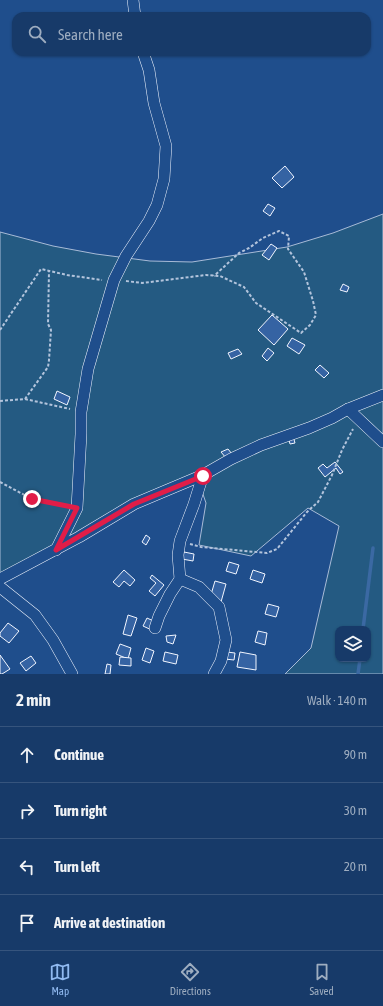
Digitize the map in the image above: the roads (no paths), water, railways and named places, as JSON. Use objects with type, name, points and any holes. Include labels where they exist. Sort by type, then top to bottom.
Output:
[{"type":"street","points":[[133,0],[134,12]]},
{"type":"street","points":[[56,550],[77,508],[81,434],[80,412],[88,369],[114,280],[126,256],[149,221],[157,205],[164,179],[166,146],[154,103],[149,70],[144,56]]},
{"type":"street","points":[[0,579],[56,550],[134,504],[203,476],[230,459],[261,445],[309,428],[348,409],[383,395]]},
{"type":"street","points":[[348,409],[383,442]]},
{"type":"street","points":[[155,628],[161,610],[180,579],[178,555],[180,541],[203,476]]},
{"type":"street","points":[[180,579],[199,587],[219,607],[226,640],[221,661],[214,674]]},
{"type":"street","points":[[0,587],[35,615],[53,640],[72,674]]},
{"type":"waterway","points":[[363,626],[373,548]]},
{"type":"waterway","points":[[358,674],[360,662]]}]
